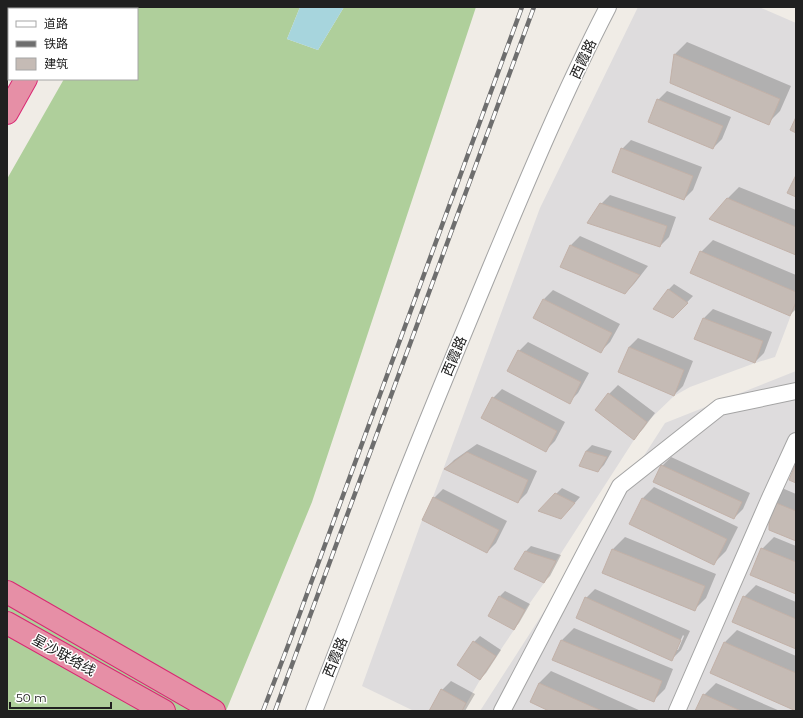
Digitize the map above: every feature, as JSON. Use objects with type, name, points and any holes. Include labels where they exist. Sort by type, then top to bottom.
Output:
[{"type":"highway","points":[[7,113],[25,80]]},
{"type":"highway","points":[[7,592],[214,711]]},
{"type":"highway","name":"星沙联络线","points":[[7,623],[164,711]]},
{"type":"street","name":"西霞路","points":[[314,711],[393,506],[461,338],[530,173],[590,41],[608,7]]},
{"type":"street","points":[[502,711],[620,486],[720,407],[796,392]]},
{"type":"street","points":[[677,711],[796,441]]},
{"type":"shaded area","points":[[638,7],[759,7],[796,23],[796,302],[775,357],[690,387],[674,396],[647,422],[556,561],[544,583],[480,680],[462,711],[414,711],[362,686],[422,520],[433,497],[540,208]]},
{"type":"shaded area","points":[[796,371],[796,711],[480,711],[665,423]]},
{"type":"green space","points":[[300,7],[287,39],[318,50],[344,7],[476,7],[312,502],[226,711],[7,711],[7,179],[63,80],[138,80],[138,8],[104,8]]},
{"type":"water","points":[[300,7],[344,7],[318,50],[287,39]]},
{"type":"building","points":[[674,54],[780,99],[769,125],[670,83]]},
{"type":"building","points":[[657,99],[723,126],[713,149],[648,122]]},
{"type":"building","points":[[796,117],[796,133],[790,130]]},
{"type":"building","points":[[621,148],[693,176],[684,200],[612,172]]},
{"type":"building","points":[[796,175],[796,197],[787,193]]},
{"type":"building","points":[[727,198],[796,227],[796,255],[709,219]]},
{"type":"building","points":[[600,203],[667,226],[660,247],[587,223]]},
{"type":"building","points":[[570,245],[640,275],[625,294],[560,267]]},
{"type":"building","points":[[700,251],[796,292],[796,302],[790,316],[690,273]]},
{"type":"building","points":[[668,289],[688,303],[673,318],[653,309]]},
{"type":"building","points":[[543,299],[612,333],[601,353],[533,318]]},
{"type":"building","points":[[703,318],[763,341],[755,363],[694,339]]},
{"type":"building","points":[[629,347],[684,370],[674,396],[618,372]]},
{"type":"building","points":[[518,350],[581,382],[570,404],[507,371]]},
{"type":"building","points":[[608,393],[647,422],[634,440],[595,410]]},
{"type":"building","points":[[492,397],[557,431],[546,452],[481,418]]},
{"type":"building","points":[[586,451],[607,457],[598,472],[579,466]]},
{"type":"building","points":[[467,452],[528,480],[518,503],[444,469]]},
{"type":"building","points":[[796,463],[796,483],[789,480]]},
{"type":"building","points":[[661,465],[742,502],[734,519],[653,482]]},
{"type":"building","points":[[555,493],[575,503],[561,519],[538,511]]},
{"type":"building","points":[[433,497],[499,530],[487,553],[422,520]]},
{"type":"building","points":[[642,498],[727,539],[714,565],[629,524]]},
{"type":"building","points":[[769,500],[796,511],[796,541],[769,530]]},
{"type":"building","points":[[761,548],[796,562],[796,594],[750,575]]},
{"type":"building","points":[[612,549],[705,586],[695,611],[602,573]]},
{"type":"building","points":[[525,551],[556,561],[544,583],[514,569]]},
{"type":"building","points":[[499,596],[525,610],[514,630],[488,616]]},
{"type":"building","points":[[743,596],[796,619],[796,649],[732,622]]},
{"type":"building","points":[[585,597],[681,640],[672,661],[576,618]]},
{"type":"building","points":[[561,640],[662,681],[654,702],[552,660]]},
{"type":"building","points":[[473,641],[496,656],[480,680],[457,665]]},
{"type":"building","points":[[724,642],[796,673],[796,711],[710,673]]},
{"type":"building","points":[[539,683],[602,711],[549,711],[530,702]]},
{"type":"building","points":[[441,689],[466,703],[462,711],[429,711]]},
{"type":"building","points":[[703,694],[741,711],[695,711]]},
{"type":"railway","points":[[263,711],[522,7]]},
{"type":"railway","points":[[275,711],[534,7]]}]
